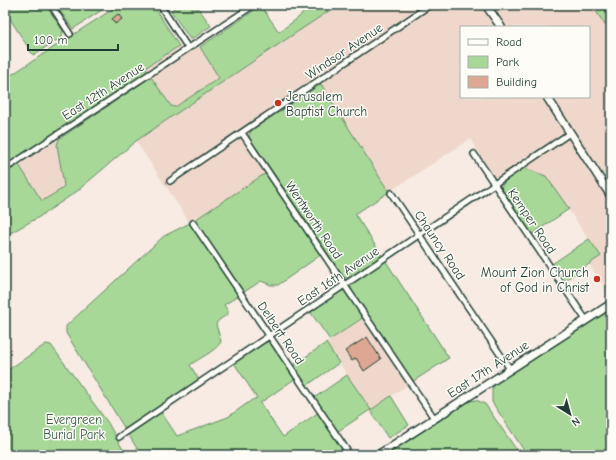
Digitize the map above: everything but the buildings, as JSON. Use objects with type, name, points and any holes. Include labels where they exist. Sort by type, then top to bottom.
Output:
[{"type":"street","points":[[51,5],[70,34]]},
{"type":"street","points":[[160,5],[188,48]]},
{"type":"street","name":"East 12th Avenue","points":[[5,169],[254,5]]},
{"type":"street","name":"Windsor Avenue","points":[[170,181],[430,5]]},
{"type":"street","points":[[486,5],[500,26]]},
{"type":"street","points":[[548,98],[611,196]]},
{"type":"street","name":"Wentworth Road","points":[[242,133],[434,418]]},
{"type":"street","name":"East 16th Avenue","points":[[119,437],[570,133]]},
{"type":"street","name":"Kemper Road","points":[[474,154],[586,320]]},
{"type":"street","name":"Chauncy Road","points":[[391,193],[510,369]]},
{"type":"street","name":"Delbert Road","points":[[194,223],[350,455]]},
{"type":"street","name":"East 17th Avenue","points":[[378,455],[611,304]]},
{"type":"shaded area","points":[[338,5],[592,5],[605,25],[611,21],[611,297],[589,264],[600,256],[546,176],[506,180],[501,187],[470,139],[389,192],[321,84],[252,130],[249,135],[250,139],[271,170],[190,223],[136,141]]},
{"type":"shaded area","points":[[192,39],[200,47],[219,77],[175,107],[171,106],[145,69]]},
{"type":"shaded area","points":[[59,139],[57,145],[64,185],[62,189],[42,201],[19,165]]},
{"type":"shaded area","points":[[368,315],[412,382],[371,410],[326,343]]},
{"type":"green space","points":[[5,5],[46,5],[63,31],[62,37],[33,55],[5,11]]},
{"type":"green space","points":[[56,5],[103,5],[105,8],[73,29]]},
{"type":"green space","points":[[119,5],[153,5],[179,46],[145,68],[148,73],[5,166],[5,79]]},
{"type":"green space","points":[[177,5],[196,5],[211,26],[190,39],[171,11]]},
{"type":"green space","points":[[310,5],[338,5],[136,141],[76,192],[39,217],[5,236],[5,173],[19,165],[42,201],[62,189],[64,185],[57,145],[59,139],[151,77],[171,106],[175,107],[219,78],[200,47],[261,6],[279,32],[298,18]]},
{"type":"green space","points":[[592,5],[611,5],[611,21],[605,25]]},
{"type":"green space","points":[[321,84],[389,192],[355,214],[382,256],[351,278],[344,278],[250,139],[249,135],[252,130]]},
{"type":"green space","points":[[524,168],[546,176],[569,209],[531,235],[505,196],[501,187],[506,180]]},
{"type":"green space","points":[[266,173],[322,254],[278,285],[271,285],[261,281],[224,305],[228,311],[228,314],[216,324],[221,342],[211,352],[190,365],[199,380],[133,427],[135,430],[161,412],[177,436],[228,417],[257,398],[234,363],[265,343],[269,342],[272,344],[296,378],[260,403],[283,437],[319,412],[347,455],[141,455],[66,333],[66,326],[164,236],[190,223]]},
{"type":"green space","points":[[589,239],[601,256],[564,281],[552,264]]},
{"type":"green space","points":[[385,260],[449,358],[412,382],[351,291],[351,285],[353,282]]},
{"type":"green space","points":[[340,291],[345,291],[347,293],[364,317],[330,340],[311,313]]},
{"type":"green space","points":[[611,309],[611,454],[527,455],[492,402],[492,389],[496,383]]},
{"type":"green space","points":[[326,343],[339,363],[306,386],[292,366]]},
{"type":"green space","name":"Evergreen Burial Park","points":[[46,344],[51,345],[108,423],[126,455],[5,455],[5,372]]},
{"type":"green space","points":[[347,375],[371,410],[391,396],[409,425],[388,438],[370,410],[337,432],[314,398]]},
{"type":"green space","points":[[476,400],[485,404],[520,455],[386,455],[470,401]]},
{"type":"place","name":"Jerusalem Baptist Church","points":[[278,103]]},
{"type":"place","name":"Mount Zion Church of God in Christ","points":[[597,279]]}]
